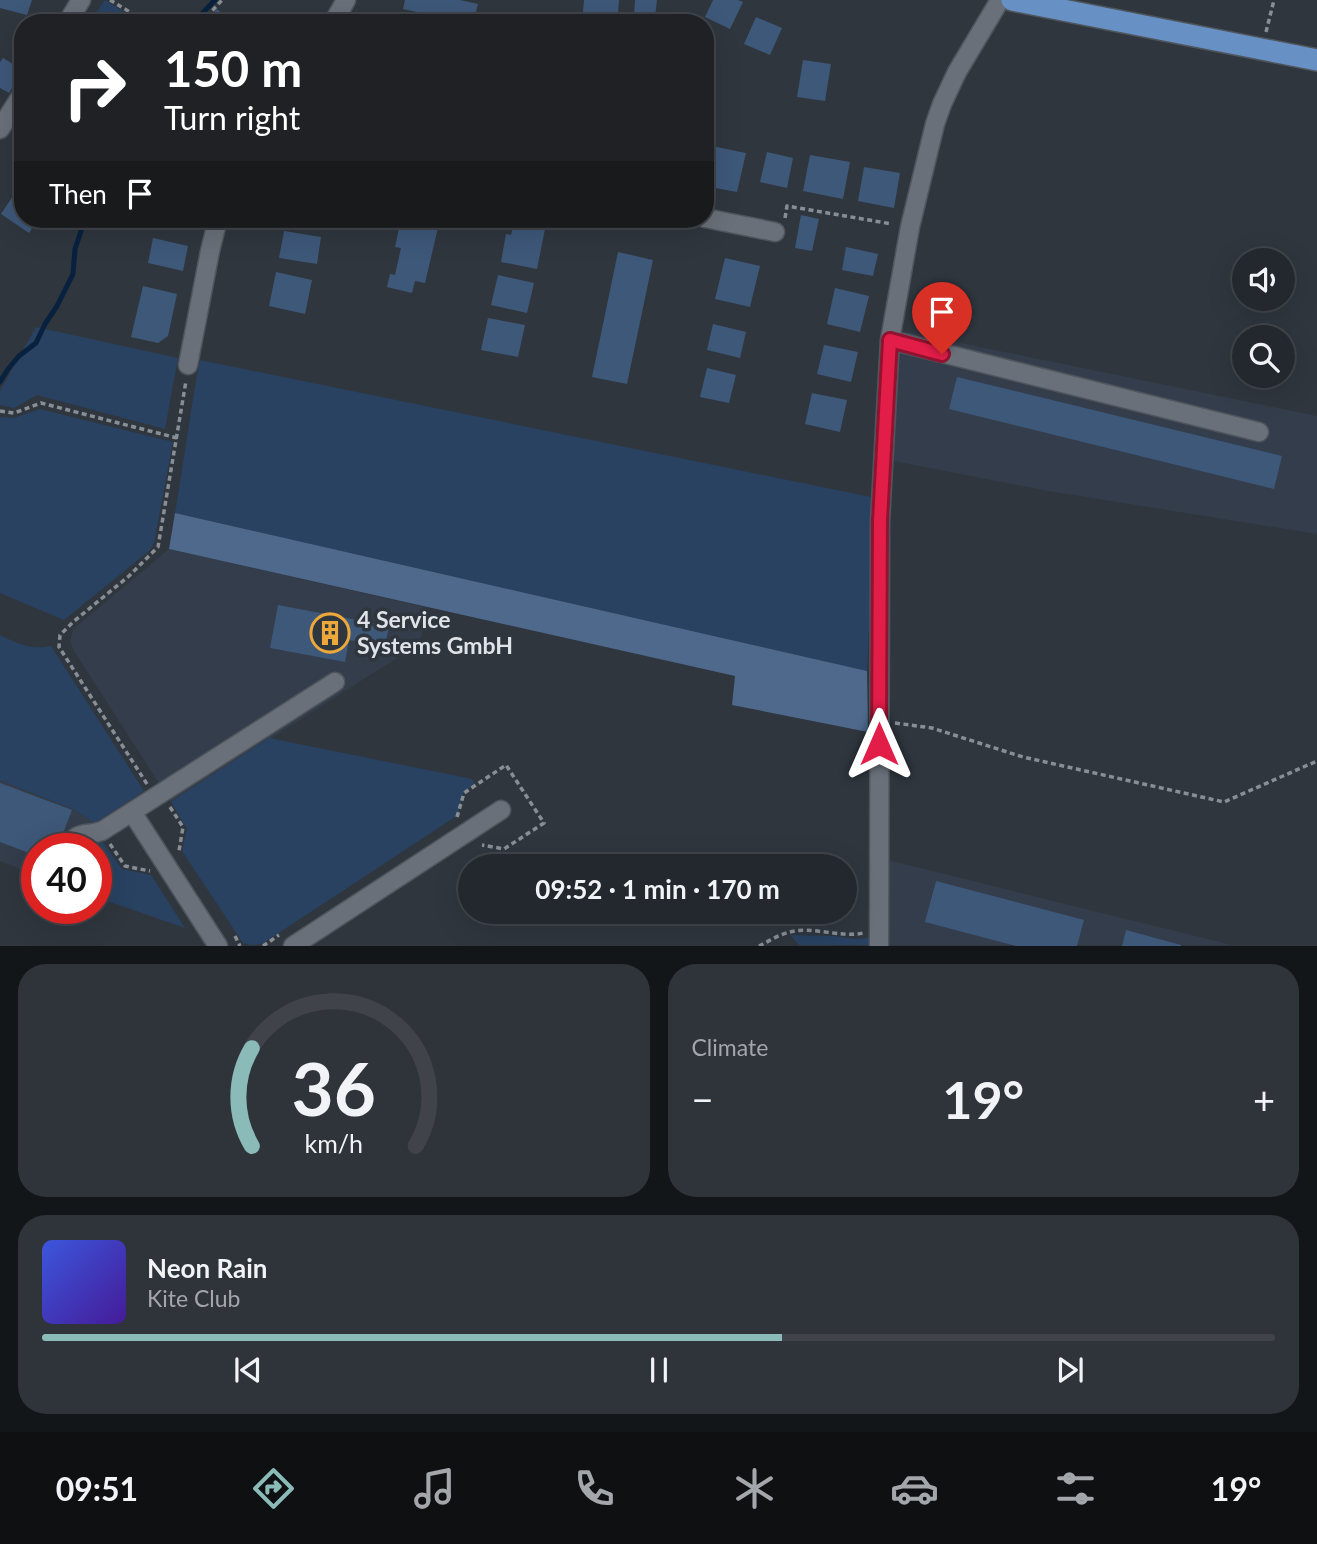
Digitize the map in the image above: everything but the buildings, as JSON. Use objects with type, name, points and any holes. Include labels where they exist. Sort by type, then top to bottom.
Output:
[{"type":"main road","points":[[1011,1],[1317,60]]},
{"type":"street","points":[[879,939],[880,520],[890,340],[910,227],[942,104],[957,72],[1011,1]]},
{"type":"street","points":[[0,129],[14,107]]},
{"type":"street","points":[[714,220],[775,232]]},
{"type":"street","points":[[188,365],[216,228]]},
{"type":"street","points":[[890,340],[1259,432]]},
{"type":"street","points":[[87,833],[102,831],[335,682]]},
{"type":"street","points":[[293,946],[501,810]]},
{"type":"street","points":[[132,812],[218,946]]},
{"type":"path","points":[[110,0],[133,14]]},
{"type":"path","points":[[209,14],[222,0]]},
{"type":"path","points":[[1262,49],[1274,0]]},
{"type":"path","points":[[775,232],[781,234],[787,206],[910,227]]},
{"type":"path","points":[[155,797],[59,647],[60,635],[158,547],[188,365]]},
{"type":"path","points":[[0,411],[14,413],[41,403],[177,438]]},
{"type":"path","points":[[879,720],[932,728],[1023,757],[1224,802],[1317,761]]},
{"type":"path","points":[[759,946],[791,931],[879,939]]},
{"type":"shaded area","points":[[105,0],[128,14],[95,14]]},
{"type":"shaded area","points":[[36,327],[178,358],[165,429],[37,395],[14,408],[0,405],[0,391]]},
{"type":"shaded area","points":[[898,330],[1317,416],[1317,534],[1048,491],[889,460]]},
{"type":"shaded area","points":[[200,360],[871,497],[867,671],[175,513]]},
{"type":"shaded area","points":[[40,409],[173,442],[154,543],[149,551],[64,620],[0,593],[0,417],[14,418]]},
{"type":"shaded area","points":[[175,513],[867,671],[868,732],[732,705],[735,676],[169,549]]},
{"type":"shaded area","points":[[169,549],[429,608],[419,644],[171,802],[70,641],[73,629]]},
{"type":"shaded area","points":[[0,635],[25,645],[51,646],[144,791],[95,823],[73,809],[0,780]]},
{"type":"shaded area","points":[[269,738],[472,779],[474,784],[463,794],[458,815],[262,944],[251,945],[243,943],[182,851],[187,829],[171,802]]},
{"type":"shaded area","points":[[0,780],[73,809],[95,823],[99,833],[21,833],[21,870],[0,861]]},
{"type":"shaded area","points":[[112,855],[122,869],[151,875],[185,928],[112,903]]},
{"type":"shaded area","points":[[888,860],[1232,945],[888,945]]},
{"type":"shaded area","points":[[790,935],[870,938],[870,945],[799,945]]},
{"type":"waterway","points":[[202,14],[215,0]]},
{"type":"waterway","points":[[0,382],[19,356],[36,343],[57,306],[73,274],[75,249],[82,228]]},
{"type":"place","name":"4 Service Systems GmbH","points":[[330,633]]},
{"type":"route","points":[[879,744],[880,520],[890,340],[942,354]]}]
